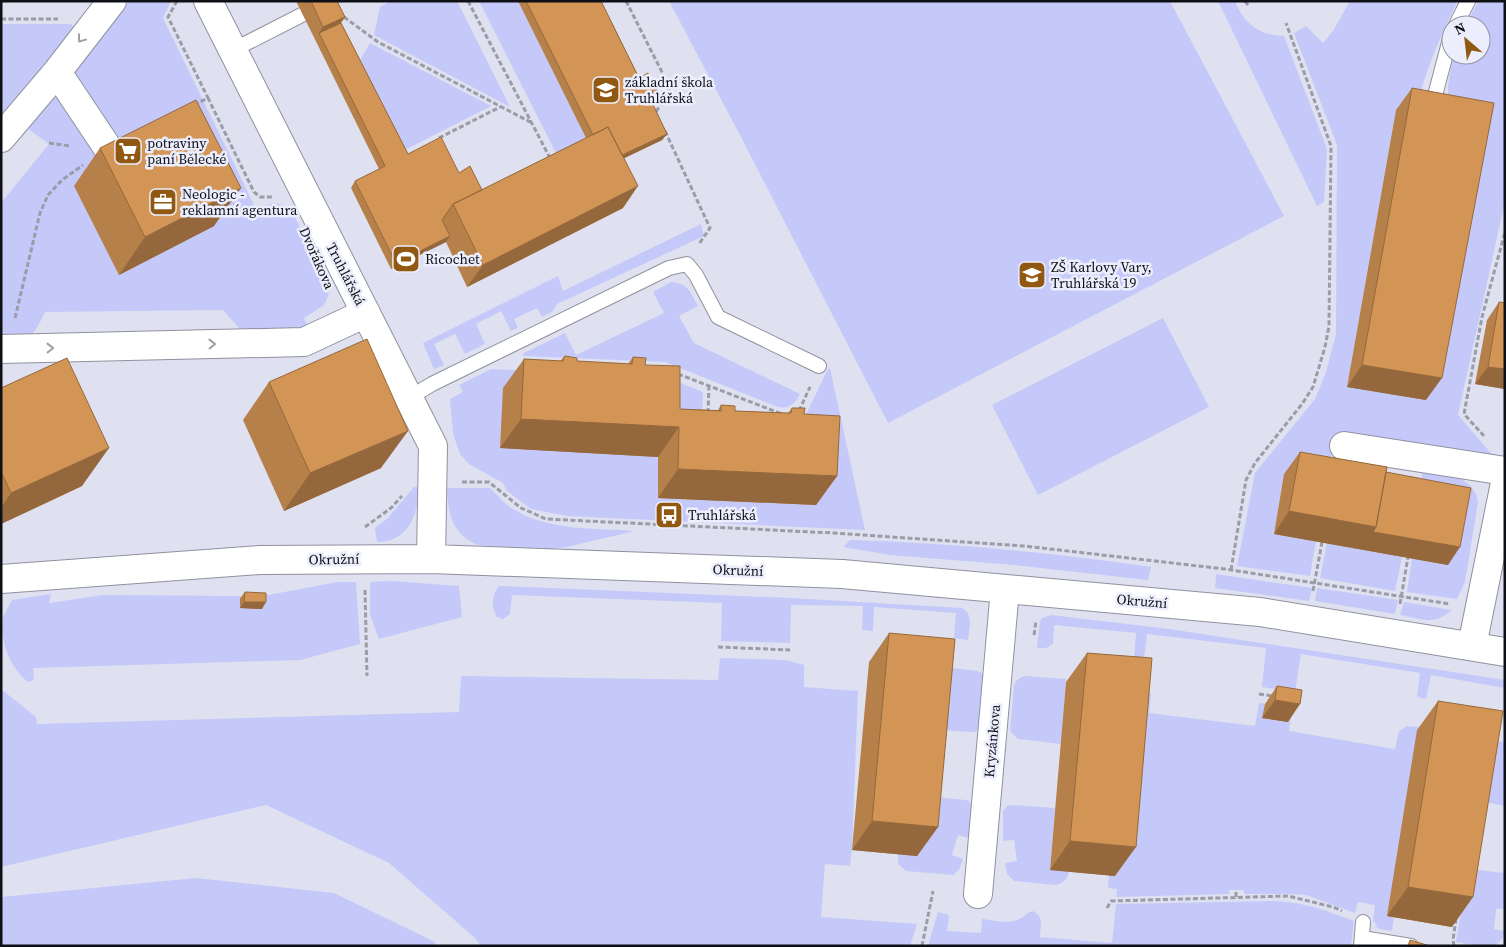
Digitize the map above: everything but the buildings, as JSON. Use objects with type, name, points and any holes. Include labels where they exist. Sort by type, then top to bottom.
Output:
[{"type":"street","name":"Truhlářská","points":[[208,1],[433,446],[431,558]]},
{"type":"street","points":[[1,138],[104,10]]},
{"type":"street","points":[[56,72],[107,147]]},
{"type":"street","points":[[4,349],[304,342],[366,313]]},
{"type":"street","points":[[1344,446],[1505,471]]},
{"type":"street","points":[[1472,646],[1505,483]]},
{"type":"street","name":"Okružní","points":[[1,579],[260,560],[431,558],[842,574],[1260,612],[1505,652]]},
{"type":"street","name":"Kryzánkova","points":[[978,894],[1005,589]]},
{"type":"lane","points":[[1461,15],[1468,1]]},
{"type":"lane","points":[[233,50],[327,2]]},
{"type":"lane","points":[[1433,103],[1443,65]]},
{"type":"lane","points":[[408,398],[432,384],[669,268],[687,264],[696,275],[718,317],[820,366]]},
{"type":"lane","points":[[1363,922],[1361,942],[1411,946]]},
{"type":"path","points":[[177,1],[168,17],[254,192],[260,197],[279,196]]},
{"type":"path","points":[[468,1],[550,158]]},
{"type":"path","points":[[626,1],[670,88],[656,112],[660,120]]},
{"type":"path","points":[[1245,1],[1248,5]]},
{"type":"path","points":[[327,2],[378,42],[532,123]]},
{"type":"path","points":[[1,19],[104,10]]},
{"type":"path","points":[[1231,570],[1246,480],[1255,463],[1288,423],[1313,387],[1329,326],[1331,146],[1286,23]]},
{"type":"path","points":[[191,106],[208,98]]},
{"type":"path","points":[[435,140],[501,107]]},
{"type":"path","points":[[664,130],[710,228],[687,264]]},
{"type":"path","points":[[4,349],[40,212],[48,195],[62,180],[107,147]]},
{"type":"path","points":[[1489,442],[1464,414],[1482,317],[1505,232]]},
{"type":"path","points":[[795,420],[820,366]]},
{"type":"path","points":[[677,374],[786,416]]},
{"type":"path","points":[[708,415],[709,386]]},
{"type":"path","points":[[777,412],[777,420]]},
{"type":"path","points":[[461,482],[489,482],[521,508],[546,519],[813,532],[1024,546],[1231,570],[1480,609]]},
{"type":"path","points":[[358,528],[367,527],[391,508],[403,495]]},
{"type":"path","points":[[367,527],[365,578],[367,676]]},
{"type":"path","points":[[1313,592],[1322,542]]},
{"type":"path","points":[[1399,606],[1408,558]]},
{"type":"path","points":[[718,647],[790,650]]},
{"type":"path","points":[[1259,694],[1277,697]]},
{"type":"path","points":[[1236,890],[1236,898]]},
{"type":"path","points":[[922,946],[932,891]]},
{"type":"path","points":[[1107,908],[1111,901],[1288,896],[1333,907],[1355,916],[1363,922]]},
{"type":"path","points":[[1454,946],[1453,940],[1458,910]]},
{"type":"shaded area","points":[[129,1],[171,1],[163,18],[256,209],[273,203],[280,204],[292,211],[320,269],[329,294],[324,305],[304,318],[308,327],[246,336],[223,310],[45,312],[37,328],[29,336],[19,339],[1,339],[1,203],[49,144],[27,128]]},
{"type":"shaded area","points":[[391,1],[457,1],[510,107],[374,35],[380,7]]},
{"type":"shaded area","points":[[479,1],[518,1],[592,149],[558,157]]},
{"type":"shaded area","points":[[669,1],[1170,1],[1284,216],[888,423]]},
{"type":"shaded area","points":[[1218,1],[1235,1],[1243,16],[1254,27],[1267,34],[1284,36],[1327,149],[1324,202],[1317,206]]},
{"type":"shaded area","points":[[1350,1],[1458,1],[1452,15],[1441,15],[1441,38],[1423,85],[1415,114],[1396,110],[1347,387],[1448,120],[1448,85],[1451,65],[1491,65],[1491,15],[1471,15],[1478,1],[1505,1],[1505,201],[1458,415],[1496,459],[1335,435],[1327,482],[1284,475],[1274,533],[1316,541],[1310,576],[1237,566],[1255,473],[1315,399],[1326,372],[1336,334],[1337,145],[1294,33],[1306,26],[1323,43],[1333,31]]},
{"type":"shaded area","points":[[1,24],[72,24],[74,28],[1,116]]},
{"type":"shaded area","points":[[370,43],[491,106],[401,152],[356,67]]},
{"type":"shaded area","points":[[701,224],[704,236],[557,304],[552,312],[542,317],[537,308],[514,319],[518,328],[511,331],[501,311],[476,324],[485,344],[465,354],[455,334],[434,344],[444,365],[434,369],[423,343],[558,276],[563,291]]},
{"type":"shaded area","points":[[671,282],[685,286],[698,306],[679,316],[694,343],[800,394],[794,403],[786,407],[778,407],[665,362],[524,356],[522,354],[565,333],[576,355],[664,313],[653,292]]},
{"type":"shaded area","points":[[1163,318],[1209,407],[1038,495],[992,405]]},
{"type":"shaded area","points":[[830,368],[865,530],[567,516],[531,509],[507,491],[503,483],[469,464],[460,454],[453,434],[450,399],[463,392],[459,385],[491,369],[542,371],[659,456],[658,498],[816,505],[799,429]]},
{"type":"shaded area","points":[[663,376],[703,392],[701,440],[625,377]]},
{"type":"shaded area","points":[[1423,468],[1465,481],[1476,493],[1478,502],[1465,582],[1457,599],[1407,592]]},
{"type":"shaded area","points":[[414,487],[419,487],[417,507],[410,525],[397,537],[388,541],[377,542],[375,529],[377,526],[387,519]]},
{"type":"shaded area","points":[[447,488],[490,488],[513,509],[527,516],[557,525],[588,529],[635,531],[567,547],[545,550],[478,545],[462,535],[453,522],[450,515]]},
{"type":"shaded area","points":[[850,540],[1000,549],[1151,567],[1148,580],[1014,565],[890,555],[843,547]]},
{"type":"shaded area","points":[[1327,543],[1402,557],[1395,591],[1320,578]]},
{"type":"shaded area","points":[[1216,574],[1312,588],[1309,601],[1215,588]]},
{"type":"shaded area","points":[[392,581],[459,586],[462,617],[379,639],[370,615],[370,582]]},
{"type":"shaded area","points":[[338,582],[356,582],[360,644],[300,660],[33,668],[34,680],[28,682],[11,662],[3,636],[3,618],[12,600],[51,594],[49,603],[103,595],[240,596],[240,608],[263,596]]},
{"type":"shaded area","points":[[499,586],[790,598],[962,608],[968,614],[970,627],[968,640],[954,638],[956,613],[874,607],[873,631],[862,630],[863,606],[791,605],[790,643],[721,641],[722,603],[512,595],[510,614],[503,619],[497,617],[493,605],[494,593]]},
{"type":"shaded area","points":[[1317,588],[1398,600],[1395,614],[1315,601]]},
{"type":"shaded area","points":[[1404,602],[1452,610],[1433,620],[1421,619],[1400,615]]},
{"type":"shaded area","points":[[1051,615],[1169,629],[1505,680],[1505,688],[1431,675],[1426,699],[1417,697],[1420,673],[1301,654],[1295,692],[1262,687],[1266,648],[1147,634],[1144,659],[1134,658],[1136,633],[1054,625],[1053,644],[1046,648],[1037,648],[1040,621],[1042,618]]},
{"type":"shaded area","points":[[720,658],[786,660],[804,665],[804,687],[858,691],[850,866],[825,864],[821,917],[917,924],[910,946],[481,946],[475,938],[389,863],[266,805],[1,867],[1,689],[36,717],[37,724],[459,712],[461,676],[718,680]]},
{"type":"shaded area","points":[[935,666],[978,671],[983,674],[986,679],[981,727],[975,732],[929,729]]},
{"type":"shaded area","points":[[1026,676],[1066,679],[1061,744],[1018,739],[1010,731],[1014,685],[1016,681]]},
{"type":"shaded area","points":[[1148,690],[1151,695],[1149,713],[1255,726],[1259,703],[1293,705],[1289,731],[1395,749],[1399,731],[1407,726],[1419,727],[1392,931],[1375,926],[1377,925],[1373,921],[1375,905],[1358,902],[1355,913],[1306,895],[1244,894],[1244,890],[1229,890],[1230,894],[1116,897],[1117,889],[1108,888],[1109,875]]},
{"type":"shaded area","points":[[1488,740],[1505,742],[1505,806],[1479,801]]},
{"type":"shaded area","points":[[923,796],[966,800],[973,807],[969,838],[958,835],[952,855],[963,859],[959,870],[953,875],[906,871],[898,864],[898,854]]},
{"type":"shaded area","points":[[1007,806],[1055,808],[1050,870],[1069,871],[1067,878],[1062,883],[1057,885],[1014,881],[1007,874],[1005,863],[1017,861],[1014,840],[1003,841],[1003,811]]},
{"type":"shaded area","points":[[1468,869],[1505,873],[1505,909],[1496,909],[1494,929],[1504,931],[1503,938],[1495,946],[1479,946],[1456,942]]},
{"type":"shaded area","points":[[196,878],[334,893],[433,941],[438,946],[1,946],[1,897]]},
{"type":"shaded area","points":[[1272,901],[1314,907],[1354,921],[1351,946],[928,946],[938,912],[949,915],[947,931],[981,933],[982,919],[1011,922],[1033,911],[1040,920],[1040,937],[1112,943],[1116,904]]},
{"type":"place","name":"základní škola Truhlářská","points":[[606,90]]},
{"type":"place","name":"potraviny paní Bělecké","points":[[128,151]]},
{"type":"place","name":"Neologic - reklamní agentura","points":[[163,202]]},
{"type":"place","name":"Ricochet","points":[[406,259]]},
{"type":"place","name":"ZŠ Karlovy Vary, Truhlářská 19","points":[[1032,275]]},
{"type":"place","name":"Truhlářská","points":[[669,515]]}]
